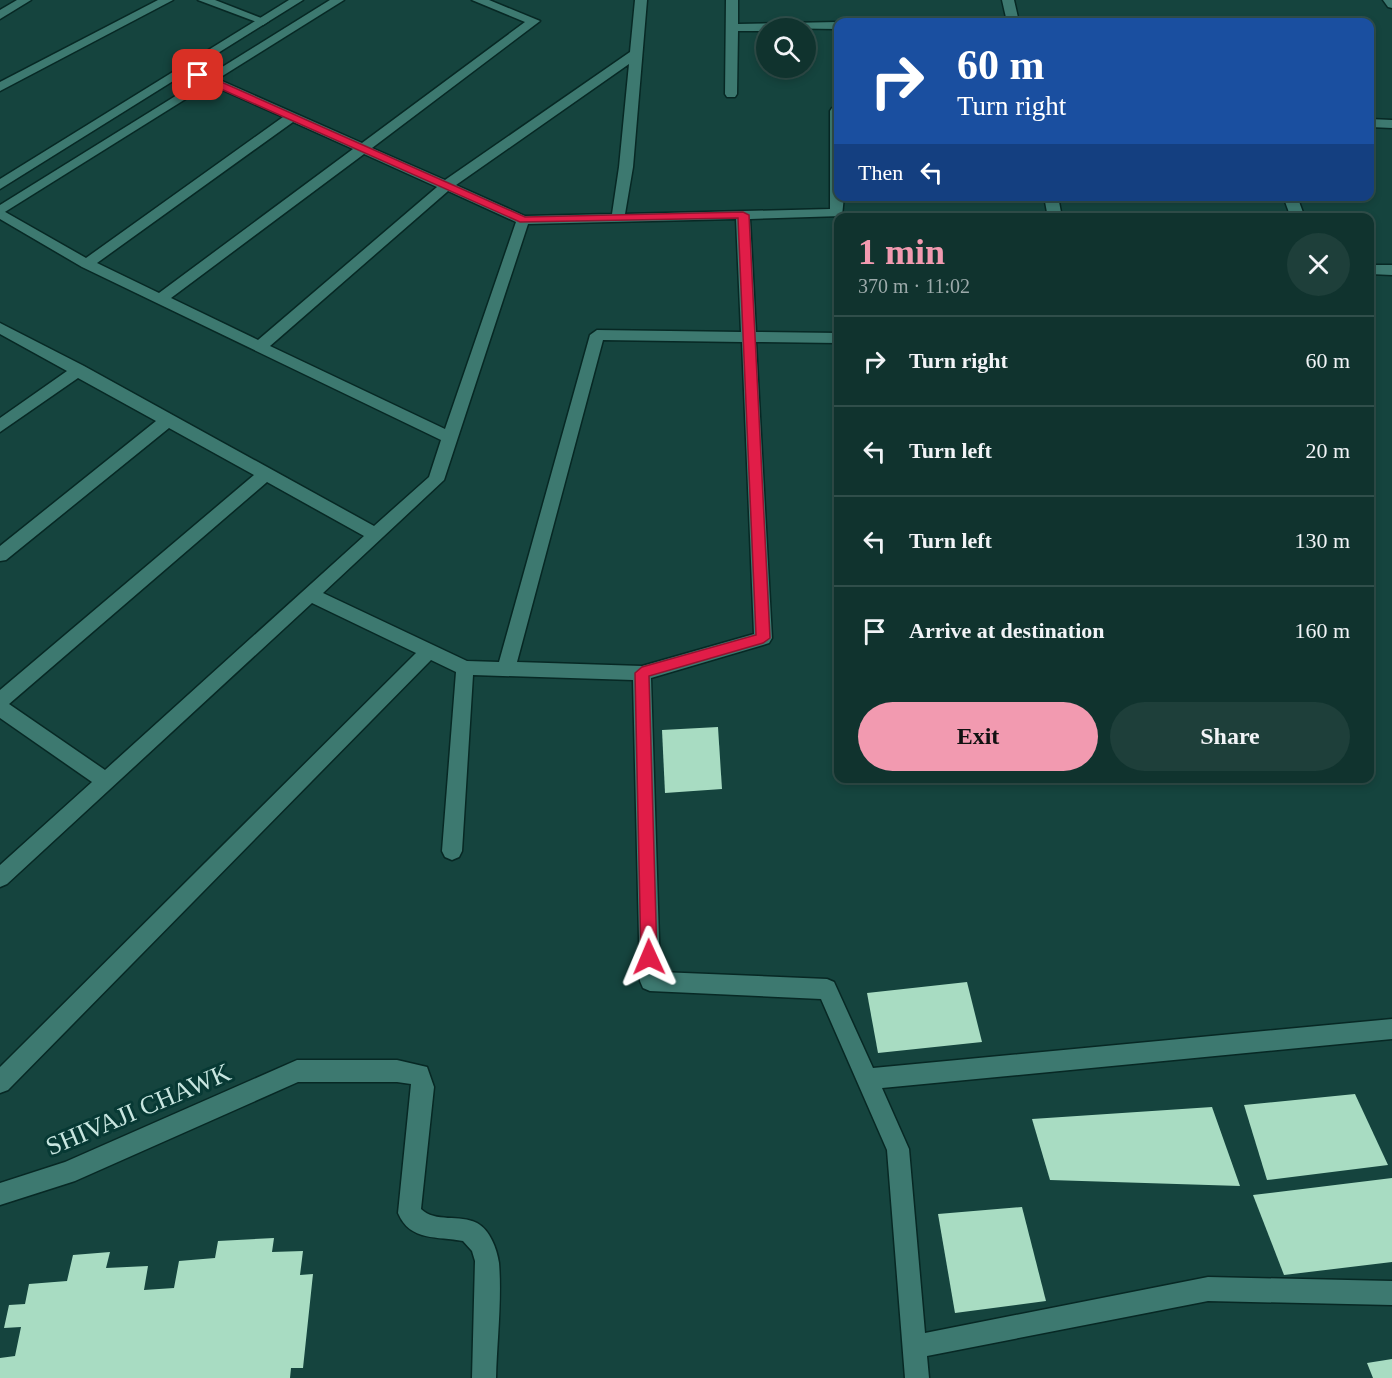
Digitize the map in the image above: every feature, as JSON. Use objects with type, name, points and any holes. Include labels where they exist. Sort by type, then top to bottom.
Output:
[{"type":"street","points":[[0,15],[26,0]]},
{"type":"street","points":[[0,87],[167,0]]},
{"type":"street","points":[[204,0],[263,21]]},
{"type":"street","points":[[3,180],[297,0]]},
{"type":"street","points":[[338,0],[0,212],[87,264],[450,438]]},
{"type":"street","points":[[160,299],[534,21],[478,0]]},
{"type":"street","points":[[618,218],[626,167],[641,0]]},
{"type":"street","points":[[731,94],[732,0]]},
{"type":"street","points":[[1008,0],[1012,18]]},
{"type":"street","points":[[1389,0],[1392,5]]},
{"type":"street","points":[[732,28],[834,26]]},
{"type":"street","points":[[260,346],[446,186],[636,54]]},
{"type":"street","points":[[186,69],[523,220],[834,213]]},
{"type":"street","points":[[87,264],[291,117]]},
{"type":"street","points":[[1374,123],[1392,124]]},
{"type":"street","points":[[310,595],[465,668],[642,673],[763,638],[743,215]]},
{"type":"street","points":[[0,878],[436,480],[523,220]]},
{"type":"street","points":[[1374,270],[1392,270]]},
{"type":"street","points":[[0,328],[376,535]]},
{"type":"street","points":[[506,669],[597,335],[834,338]]},
{"type":"street","points":[[0,426],[79,370]]},
{"type":"street","points":[[0,555],[168,420]]},
{"type":"street","points":[[0,701],[266,474]]},
{"type":"street","points":[[0,1082],[429,651]]},
{"type":"street","points":[[452,850],[465,668]]},
{"type":"street","points":[[642,673],[650,981],[827,989],[898,1149],[917,1378]]},
{"type":"street","points":[[0,708],[106,781]]},
{"type":"street","points":[[866,1079],[1392,1029]]},
{"type":"street","name":"SHIVAJI CHAWK","points":[[0,1194],[67,1173],[297,1071],[397,1071],[420,1075],[423,1087],[409,1213],[419,1223],[437,1227],[456,1227],[475,1235],[485,1250],[487,1261],[484,1378]]},
{"type":"street","points":[[915,1347],[1208,1289],[1392,1293]]},
{"type":"building","points":[[718,727],[722,789],[665,793],[662,730]]},
{"type":"building","points":[[967,982],[982,1042],[878,1053],[867,993]]},
{"type":"building","points":[[1355,1094],[1388,1165],[1267,1180],[1244,1105]]},
{"type":"building","points":[[1212,1107],[1240,1186],[1050,1180],[1032,1119]]},
{"type":"building","points":[[1392,1178],[1392,1262],[1284,1275],[1253,1195]]},
{"type":"building","points":[[1022,1207],[1046,1301],[955,1313],[938,1214]]},
{"type":"building","points":[[274,1238],[272,1252],[303,1251],[300,1275],[313,1274],[303,1368],[291,1368],[290,1378],[0,1378],[0,1358],[15,1356],[21,1327],[4,1328],[9,1305],[25,1304],[29,1284],[67,1281],[73,1255],[110,1252],[106,1268],[148,1266],[144,1290],[174,1288],[179,1261],[215,1258],[218,1241]]},
{"type":"building","points":[[1392,1359],[1392,1378],[1373,1378],[1367,1363]]},
{"type":"route","points":[[198,75],[523,220],[743,215],[763,638],[642,673],[649,957]]}]
